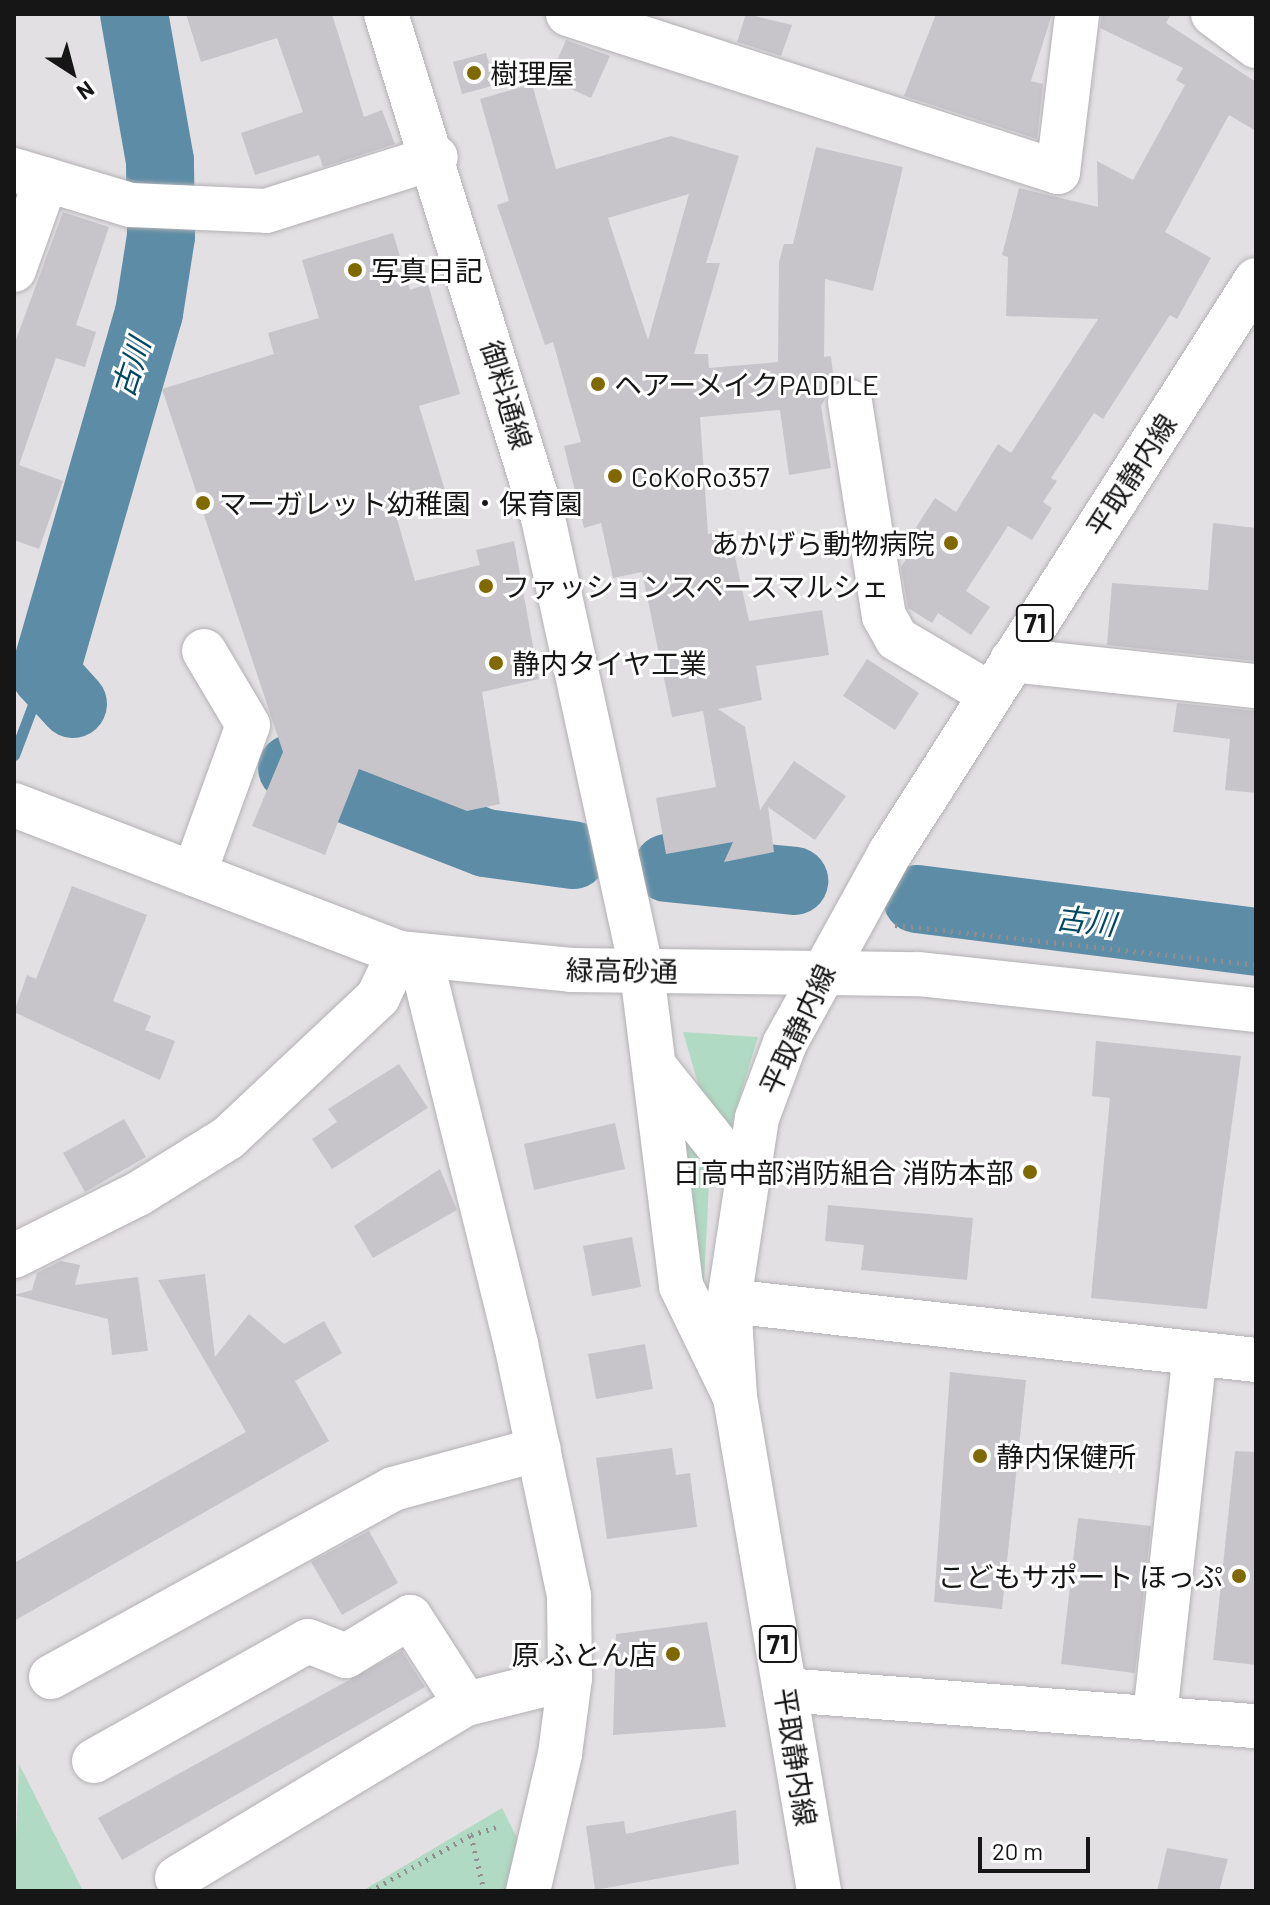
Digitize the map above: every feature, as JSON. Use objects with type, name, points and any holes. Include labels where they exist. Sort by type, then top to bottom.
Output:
[{"type":"street","points":[[568,14],[1058,172],[1077,14]]},
{"type":"street","points":[[1213,14],[1256,46]]},
{"type":"street","name":"御料通線","points":[[397,17],[543,518],[642,972],[658,1071],[681,1286],[735,1397]]},
{"type":"street","points":[[14,270],[30,175],[131,205],[266,211],[436,157]]},
{"type":"street","name":"平取静内線","points":[[819,1891],[735,1397],[729,1301],[743,1177],[785,1043],[851,920],[1001,677],[1256,280]]},
{"type":"street","points":[[850,402],[884,616],[897,639],[1001,677],[1256,686]]},
{"type":"street","points":[[194,874],[248,725],[204,651]]},
{"type":"street","name":"緑高砂通","points":[[14,805],[409,954],[642,972],[822,971],[1256,1010]]},
{"type":"street","points":[[14,1256],[138,1194],[228,1138],[378,997],[409,954]]},
{"type":"street","points":[[409,954],[539,1449],[569,1596],[570,1678],[528,1891]]},
{"type":"street","points":[[658,1071],[743,1177]]},
{"type":"street","points":[[729,1301],[1256,1360]]},
{"type":"street","points":[[1155,1715],[1195,1353]]},
{"type":"street","points":[[51,1677],[393,1489],[539,1449]]},
{"type":"street","points":[[94,1761],[308,1641],[346,1656],[410,1617],[466,1704]]},
{"type":"street","points":[[177,1878],[466,1704],[570,1678]]},
{"type":"street","points":[[785,1690],[1155,1715],[1256,1726]]},
{"type":"path","points":[[851,920],[1256,965]]},
{"type":"path","points":[[370,1891],[471,1835],[545,1815]]},
{"type":"path","points":[[471,1835],[484,1891]]},
{"type":"green space","points":[[683,1032],[758,1037],[727,1139],[705,1107]]},
{"type":"green space","points":[[671,1110],[710,1162],[704,1284],[696,1268]]},
{"type":"green space","points":[[19,1764],[83,1891],[14,1891]]},
{"type":"green space","points":[[502,1808],[521,1846],[510,1891],[362,1891]]},
{"type":"building","points":[[186,14],[332,14],[364,117],[382,110],[395,144],[323,167],[319,155],[255,175],[241,133],[303,112],[277,38],[201,62]]},
{"type":"building","points":[[746,14],[792,25],[781,56],[737,42]]},
{"type":"building","points":[[936,14],[1052,14],[1031,81],[1043,84],[1037,139],[904,96]]},
{"type":"building","points":[[1102,14],[1171,14],[1166,23],[1256,82],[1256,131],[1229,115],[1165,232],[1211,258],[1177,319],[1170,315],[1103,419],[1094,413],[1051,478],[1057,481],[1043,502],[1052,508],[1032,540],[1008,526],[966,591],[990,607],[971,635],[938,613],[932,623],[908,608],[901,567],[911,551],[904,546],[935,498],[956,512],[998,444],[1011,453],[1098,319],[1006,316],[1008,257],[1002,255],[1019,188],[1098,207],[1097,161],[1133,180],[1185,85],[1176,80],[1183,68],[1100,28]]},
{"type":"building","points":[[566,40],[610,56],[591,98],[549,79]]},
{"type":"building","name":"樹理屋","points":[[486,53],[495,85],[462,94],[453,62]]},
{"type":"building","points":[[532,84],[556,169],[671,136],[739,156],[706,263],[720,263],[694,354],[708,354],[709,368],[778,362],[779,262],[784,244],[793,244],[816,147],[903,167],[873,291],[825,279],[824,357],[831,356],[834,383],[821,406],[831,468],[789,475],[780,410],[700,417],[708,534],[729,529],[749,621],[822,610],[829,655],[756,666],[762,700],[718,709],[745,727],[760,810],[794,761],[846,796],[815,840],[768,807],[774,852],[724,862],[733,842],[666,854],[656,798],[716,787],[703,711],[672,717],[642,572],[613,578],[601,523],[584,528],[564,446],[581,442],[553,342],[545,345],[497,205],[509,201],[480,99]],"holes":[[[689,194],[648,340],[608,218]]]},
{"type":"building","points":[[63,212],[109,227],[76,325],[96,332],[85,367],[56,358],[19,465],[63,481],[39,549],[14,540],[14,345]]},
{"type":"building","points":[[393,233],[410,290],[428,284],[460,394],[419,406],[449,503],[397,519],[415,581],[480,565],[476,550],[514,541],[539,679],[482,692],[500,804],[467,811],[359,769],[325,855],[252,826],[283,752],[162,389],[274,354],[268,333],[319,318],[302,260]]},
{"type":"building","points":[[1213,523],[1256,528],[1256,661],[1107,645],[1112,583],[1208,590]]},
{"type":"building","points":[[867,659],[919,693],[895,730],[843,696]]},
{"type":"building","points":[[1177,703],[1256,711],[1256,793],[1225,790],[1230,739],[1173,732]]},
{"type":"building","points":[[72,886],[147,915],[113,1001],[151,1016],[145,1030],[175,1041],[160,1080],[14,1012],[27,975],[36,979]]},
{"type":"building","points":[[1096,1041],[1241,1056],[1207,1309],[1091,1298],[1110,1098],[1092,1096]]},
{"type":"building","points":[[399,1064],[428,1108],[332,1169],[312,1139],[337,1122],[328,1109]]},
{"type":"building","points":[[124,1119],[146,1157],[85,1192],[63,1153]]},
{"type":"building","points":[[615,1123],[625,1169],[534,1190],[524,1144]]},
{"type":"building","points":[[440,1169],[457,1210],[373,1258],[354,1226]]},
{"type":"building","points":[[828,1205],[973,1218],[967,1280],[861,1270],[864,1245],[825,1241]]},
{"type":"building","points":[[632,1237],[641,1287],[592,1296],[583,1246]]},
{"type":"building","points":[[61,1261],[80,1265],[75,1285],[138,1277],[148,1351],[112,1355],[108,1319],[14,1295],[32,1290],[37,1273]]},
{"type":"building","points":[[205,1274],[215,1357],[249,1314],[284,1344],[324,1321],[342,1353],[295,1381],[329,1441],[14,1621],[14,1563],[246,1432],[158,1280]]},
{"type":"building","points":[[645,1344],[653,1389],[596,1399],[588,1354]]},
{"type":"building","name":"静内保健所","points":[[950,1372],[1026,1380],[1002,1609],[934,1602]]},
{"type":"building","points":[[672,1448],[676,1475],[690,1473],[697,1527],[607,1539],[596,1458]]},
{"type":"building","name":"こどもサポート ほっぷ","points":[[1235,1451],[1256,1452],[1256,1665],[1213,1660]]},
{"type":"building","points":[[1078,1518],[1151,1526],[1135,1673],[1061,1664]]},
{"type":"building","points":[[369,1531],[398,1583],[342,1615],[311,1562]]},
{"type":"building","points":[[707,1622],[726,1727],[613,1735],[616,1634]]},
{"type":"building","points":[[402,1651],[425,1687],[122,1860],[98,1818]]},
{"type":"building","points":[[736,1810],[739,1864],[595,1890],[586,1826],[624,1821],[626,1834]]},
{"type":"building","points":[[1167,1848],[1228,1859],[1219,1891],[1157,1891]]},
{"type":"waterway","name":"古川","points":[[73,704],[45,673],[149,313],[161,236],[160,161],[134,14]]},
{"type":"waterway","points":[[14,755],[45,673]]},
{"type":"waterway","name":"古川","points":[[292,768],[485,843],[573,855]]},
{"type":"waterway","name":"古川","points":[[667,868],[794,881]]},
{"type":"waterway","name":"古川","points":[[917,899],[1256,942]]},
{"type":"place","name":"樹理屋","points":[[474,73]]},
{"type":"place","name":"写真日記","points":[[355,270]]},
{"type":"place","name":"ヘアーメイクPADDLE","points":[[598,384]]},
{"type":"place","name":"CoKoRo357","points":[[615,476]]},
{"type":"place","name":"マーガレット幼稚園・保育園","points":[[203,503]]},
{"type":"place","name":"あかげら動物病院","points":[[951,543]]},
{"type":"place","name":"ファッションスペースマルシェ","points":[[486,586]]},
{"type":"place","name":"静内タイヤ工業","points":[[496,663]]},
{"type":"place","name":"日高中部消防組合 消防本部","points":[[1030,1172]]},
{"type":"place","name":"静内保健所","points":[[980,1456]]},
{"type":"place","name":"こどもサポート ほっぷ","points":[[1239,1576]]},
{"type":"place","name":"原 ふとん店","points":[[673,1654]]}]
